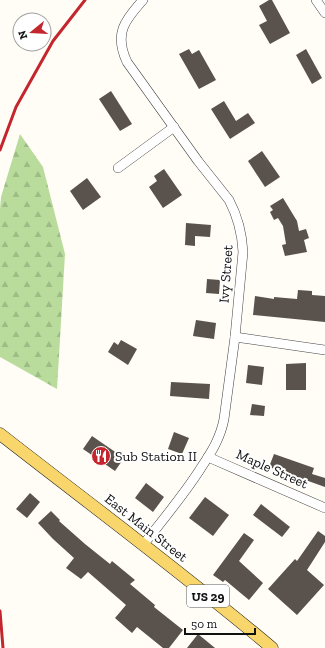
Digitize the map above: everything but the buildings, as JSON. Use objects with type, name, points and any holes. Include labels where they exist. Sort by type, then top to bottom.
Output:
[{"type":"main road","name":"East Main Street","points":[[3,437],[143,545],[272,648]]},
{"type":"street","name":"Ivy Street","points":[[143,0],[126,20],[123,28],[121,41],[123,54],[127,62],[228,200],[235,212],[243,239],[235,337],[224,420],[219,439],[183,496],[143,545]]},
{"type":"street","points":[[316,0],[325,13]]},
{"type":"street","points":[[118,168],[174,127]]},
{"type":"street","points":[[235,337],[325,350]]},
{"type":"street","name":"Maple Street","points":[[208,457],[325,508]]},
{"type":"green space","points":[[20,134],[43,167],[65,254],[57,389],[0,357],[1,197]]},
{"type":"railway","points":[[0,150],[16,107],[53,41],[85,0]]},
{"type":"railway","points":[[0,611],[3,648]]},
{"type":"place","name":"Sub Station II","points":[[101,456]]}]
